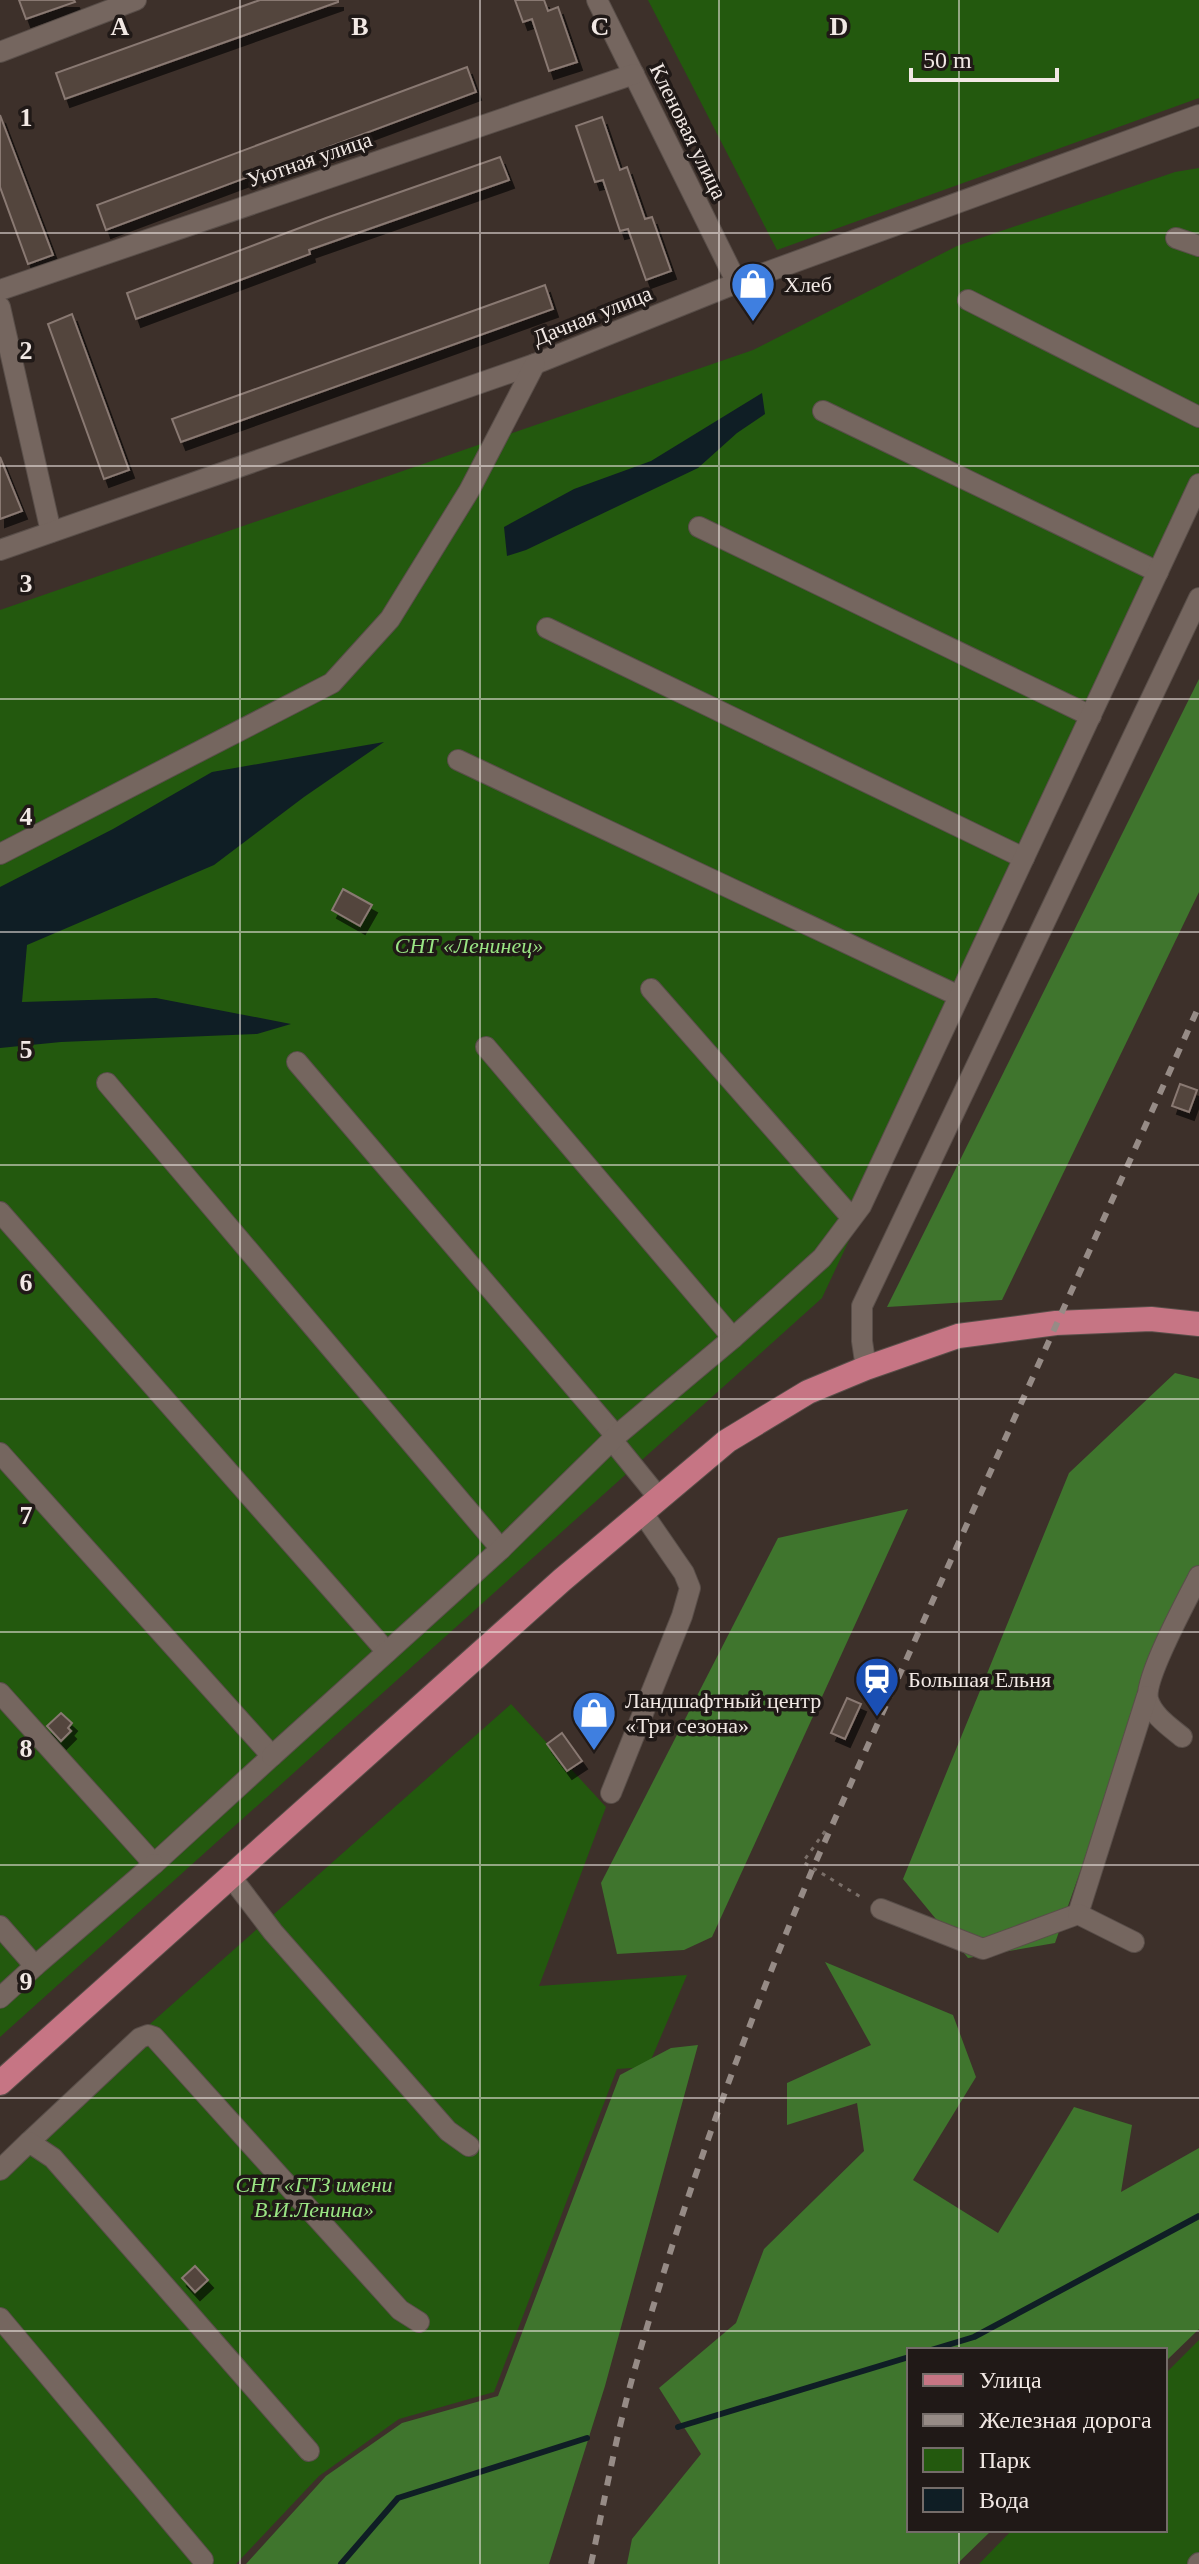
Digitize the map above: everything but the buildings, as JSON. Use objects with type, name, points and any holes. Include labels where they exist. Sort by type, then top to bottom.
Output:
[{"type":"main road","points":[[1151,1319],[1199,1307]]},
{"type":"main road","points":[[0,2083],[562,1580],[727,1441],[808,1392],[958,1336],[1056,1323],[1151,1319],[1199,1324]]},
{"type":"street","points":[[0,52],[136,0]]},
{"type":"street","name":"Кленовая улица","points":[[597,0],[737,283]]},
{"type":"street","name":"Уютная улица","points":[[0,290],[634,74]]},
{"type":"street","name":"Дачная улица","points":[[0,550],[535,364],[737,283],[1199,115]]},
{"type":"street","points":[[1176,238],[1199,246]]},
{"type":"street","points":[[968,300],[1199,417]]},
{"type":"street","points":[[0,307],[51,532]]},
{"type":"street","points":[[0,854],[332,683],[390,619],[469,491],[535,364]]},
{"type":"street","points":[[823,411],[1158,572]]},
{"type":"street","points":[[0,1998],[154,1864],[501,1549],[614,1438],[822,1258],[861,1206],[1199,484]]},
{"type":"street","points":[[699,527],[1091,716]]},
{"type":"street","points":[[866,1368],[862,1306],[1199,598]]},
{"type":"street","points":[[547,628],[1024,858]]},
{"type":"street","points":[[458,760],[959,996]]},
{"type":"street","points":[[651,989],[851,1217]]},
{"type":"street","points":[[486,1047],[733,1338]]},
{"type":"street","points":[[297,1062],[614,1438],[684,1573],[690,1588],[682,1616],[611,1793]]},
{"type":"street","points":[[107,1083],[501,1549]]},
{"type":"street","points":[[0,1212],[387,1652]]},
{"type":"street","points":[[0,1453],[272,1756]]},
{"type":"street","points":[[1078,1914],[1151,1680],[1199,1576]]},
{"type":"street","points":[[0,1693],[154,1864]]},
{"type":"street","points":[[1147,1696],[1153,1710],[1182,1737]]},
{"type":"street","points":[[231,1877],[273,1932],[448,2131],[469,2146]]},
{"type":"street","points":[[881,1909],[983,1949],[1078,1914],[1134,1942]]},
{"type":"street","points":[[0,1926],[35,1966]]},
{"type":"street","points":[[0,2170],[140,2038],[148,2035],[154,2037],[400,2310],[419,2322]]},
{"type":"street","points":[[29,2142],[53,2158],[309,2451]]},
{"type":"street","points":[[0,2318],[203,2560]]},
{"type":"path","points":[[825,1831],[803,1862],[881,1909]]},
{"type":"green space","points":[[648,0],[1199,0],[1199,98],[777,250]]},
{"type":"green space","name":"СНТ «Ленинец»","points":[[1199,168],[1199,494],[822,1298],[0,2037],[0,610],[753,350],[957,246],[1175,172]]},
{"type":"green space","points":[[1199,679],[1199,892],[1002,1300],[887,1307]]},
{"type":"green space","points":[[1175,1373],[1199,1379],[1199,1588],[1099,1818],[1055,1943],[968,1958],[903,1879],[1069,1473]]},
{"type":"green space","points":[[908,1509],[712,1937],[684,1950],[617,1954],[601,1883],[778,1538]]},
{"type":"green space","name":"СНТ «ГТЗ имени В.И.Ленина»","points":[[511,1704],[606,1807],[539,1986],[687,1975],[648,2067],[617,2069],[494,2392],[399,2419],[319,2476],[236,2564],[0,2564],[0,2157]]},
{"type":"green space","points":[[825,1962],[953,2015],[976,2077],[913,2180],[998,2233],[1074,2107],[1132,2125],[1121,2192],[1199,2148],[1199,2329],[1167,2360],[1167,2348],[907,2348],[907,2532],[990,2532],[957,2564],[627,2564],[632,2539],[701,2454],[659,2388],[736,2323],[764,2249],[864,2151],[857,2103],[787,2125],[787,2083],[871,2045]]},
{"type":"green space","points":[[698,2045],[605,2386],[549,2564],[246,2564],[326,2476],[402,2423],[498,2396],[620,2075],[671,2048]]},
{"type":"green space","points":[[1199,2340],[1199,2564],[979,2564],[1010,2532],[1167,2532],[1167,2372]]},
{"type":"water","points":[[762,393],[765,414],[737,433],[698,468],[526,550],[507,556],[504,527],[574,489],[651,461]]},
{"type":"water","points":[[384,742],[214,865],[27,945],[22,1002],[156,998],[291,1024],[257,1034],[61,1042],[0,1048],[0,887],[113,829],[212,772]]},
{"type":"waterway","points":[[938,2348],[974,2337],[1199,2216]]},
{"type":"waterway","points":[[678,2427],[907,2358]]},
{"type":"waterway","points":[[341,2564],[398,2498],[587,2438]]},
{"type":"railway","points":[[591,2564],[620,2425],[651,2314],[692,2185],[762,1994],[813,1868],[1199,1006]]},
{"type":"place","name":"Хлеб","points":[[753,323]]},
{"type":"place","name":"Большая Ельня","points":[[877,1718]]},
{"type":"place","name":"Ландшафтный центр «Три сезона»","points":[[594,1752]]}]
